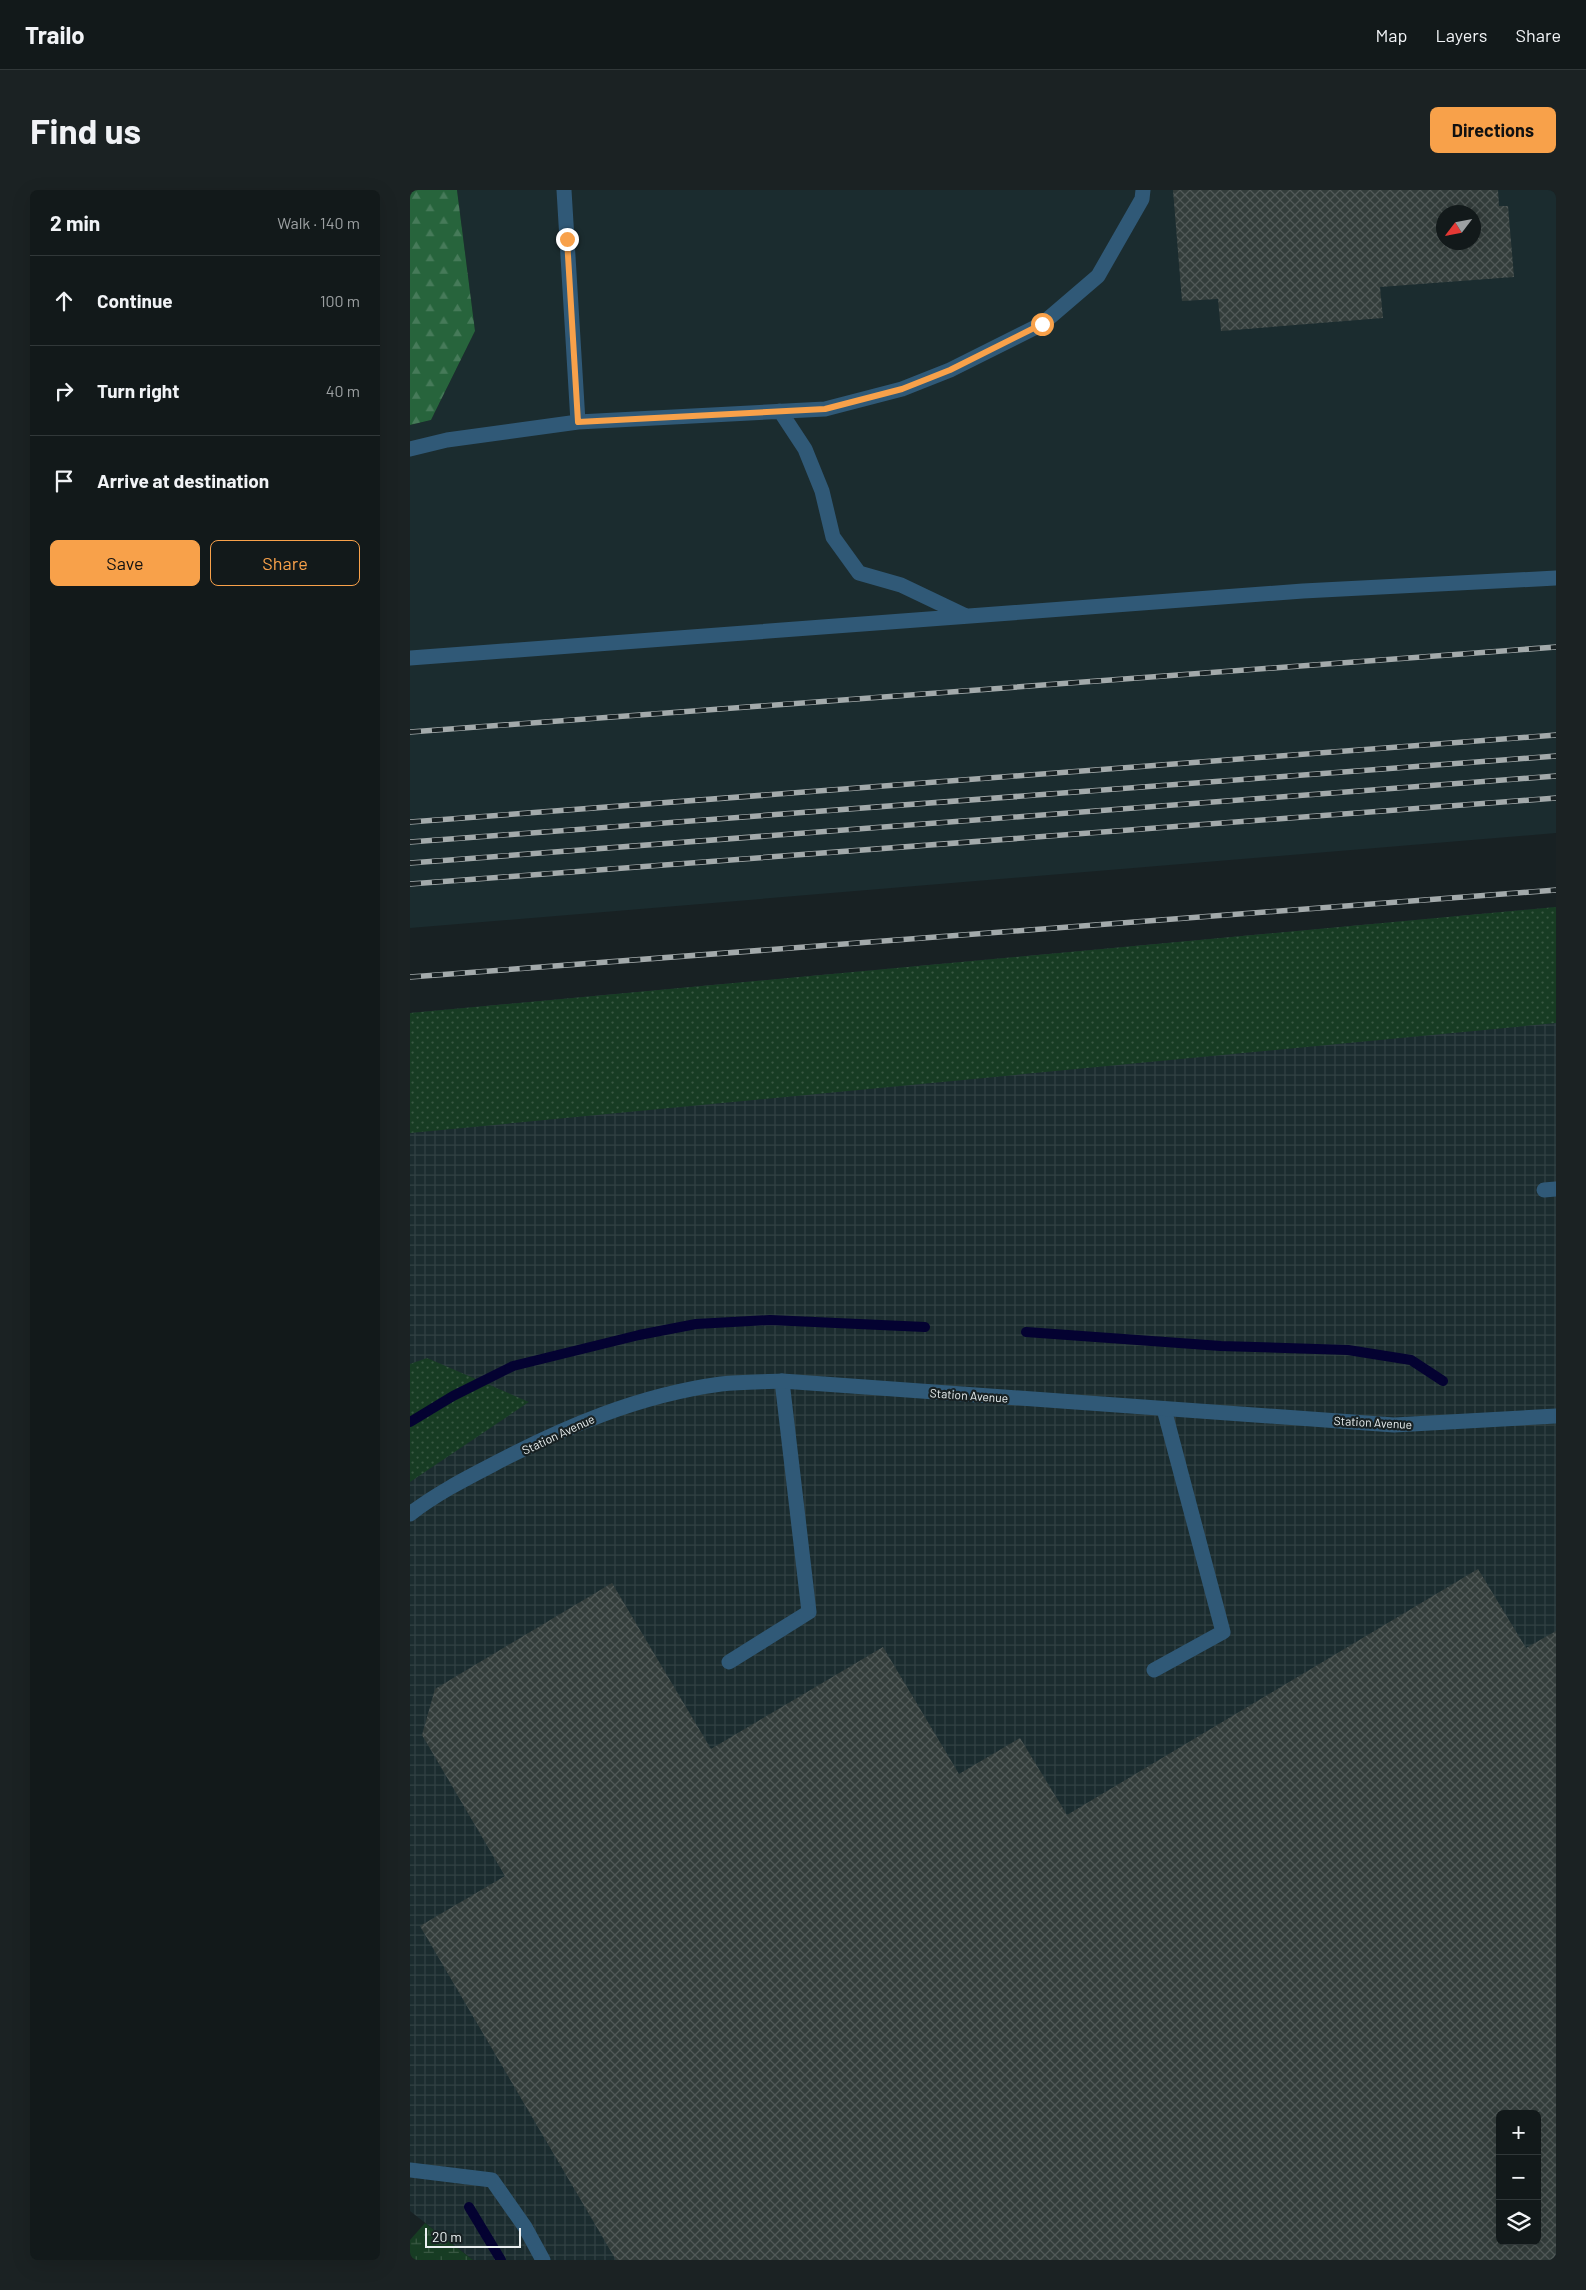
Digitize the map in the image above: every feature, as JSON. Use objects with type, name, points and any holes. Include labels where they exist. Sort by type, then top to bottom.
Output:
[{"type":"street","points":[[564,190],[578,422]]},
{"type":"street","points":[[410,449],[447,440],[578,422],[825,409],[902,389],[950,370],[1042,324],[1098,276],[1142,199],[1143,190]]},
{"type":"street","points":[[780,411],[805,449],[822,491],[833,537],[859,574],[901,585],[967,617]]},
{"type":"street","points":[[410,658],[1303,591],[1556,578]]},
{"type":"street","points":[[729,1662],[809,1612],[782,1381]]},
{"type":"street","name":"Station Avenue","points":[[410,1514],[433,1497],[507,1457],[587,1419],[647,1400],[720,1384],[782,1381],[1394,1425],[1448,1424],[1556,1416]]},
{"type":"street","points":[[1154,1670],[1223,1632],[1164,1408]]},
{"type":"street","points":[[410,2170],[492,2180],[525,2227],[543,2260]]},
{"type":"shaded area","points":[[457,190],[1556,190],[1556,833],[410,928],[410,425],[431,420],[475,331]]},
{"type":"shaded area","points":[[1556,907],[1556,2260],[473,2260],[410,2211],[410,1013]]},
{"type":"green space","points":[[410,190],[457,190],[475,331],[431,420],[410,425]]},
{"type":"green space","points":[[1556,907],[1556,1023],[410,1133],[410,1013]]},
{"type":"green space","points":[[427,1358],[529,1402],[410,1482],[410,1364]]},
{"type":"green space","points":[[425,2223],[473,2260],[410,2260],[410,2240]]},
{"type":"building","points":[[1173,190],[1498,190],[1499,206],[1508,206],[1514,277],[1380,287],[1383,318],[1221,331],[1218,299],[1182,301]]},
{"type":"building","points":[[1478,1569],[1526,1648],[1556,1631],[1556,2260],[616,2260],[420,1926],[505,1876],[422,1735],[435,1689],[612,1583],[711,1749],[883,1647],[959,1774],[1020,1738],[1067,1815]]},
{"type":"waterway","points":[[410,1422],[453,1396],[513,1366],[639,1335],[696,1324],[770,1320],[925,1327]]},
{"type":"waterway","points":[[1026,1332],[1221,1346],[1348,1350],[1411,1360],[1443,1381]]},
{"type":"waterway","points":[[469,2207],[501,2260]]},
{"type":"railway","points":[[410,732],[1556,647]]},
{"type":"railway","points":[[410,822],[1556,735]]},
{"type":"railway","points":[[410,842],[1556,756]]},
{"type":"railway","points":[[410,863],[1556,776]]},
{"type":"railway","points":[[410,884],[1556,798]]},
{"type":"railway","points":[[410,977],[1556,890]]},
{"type":"route","points":[[567,239],[578,422],[825,409],[902,389],[950,370],[1042,324]]}]
